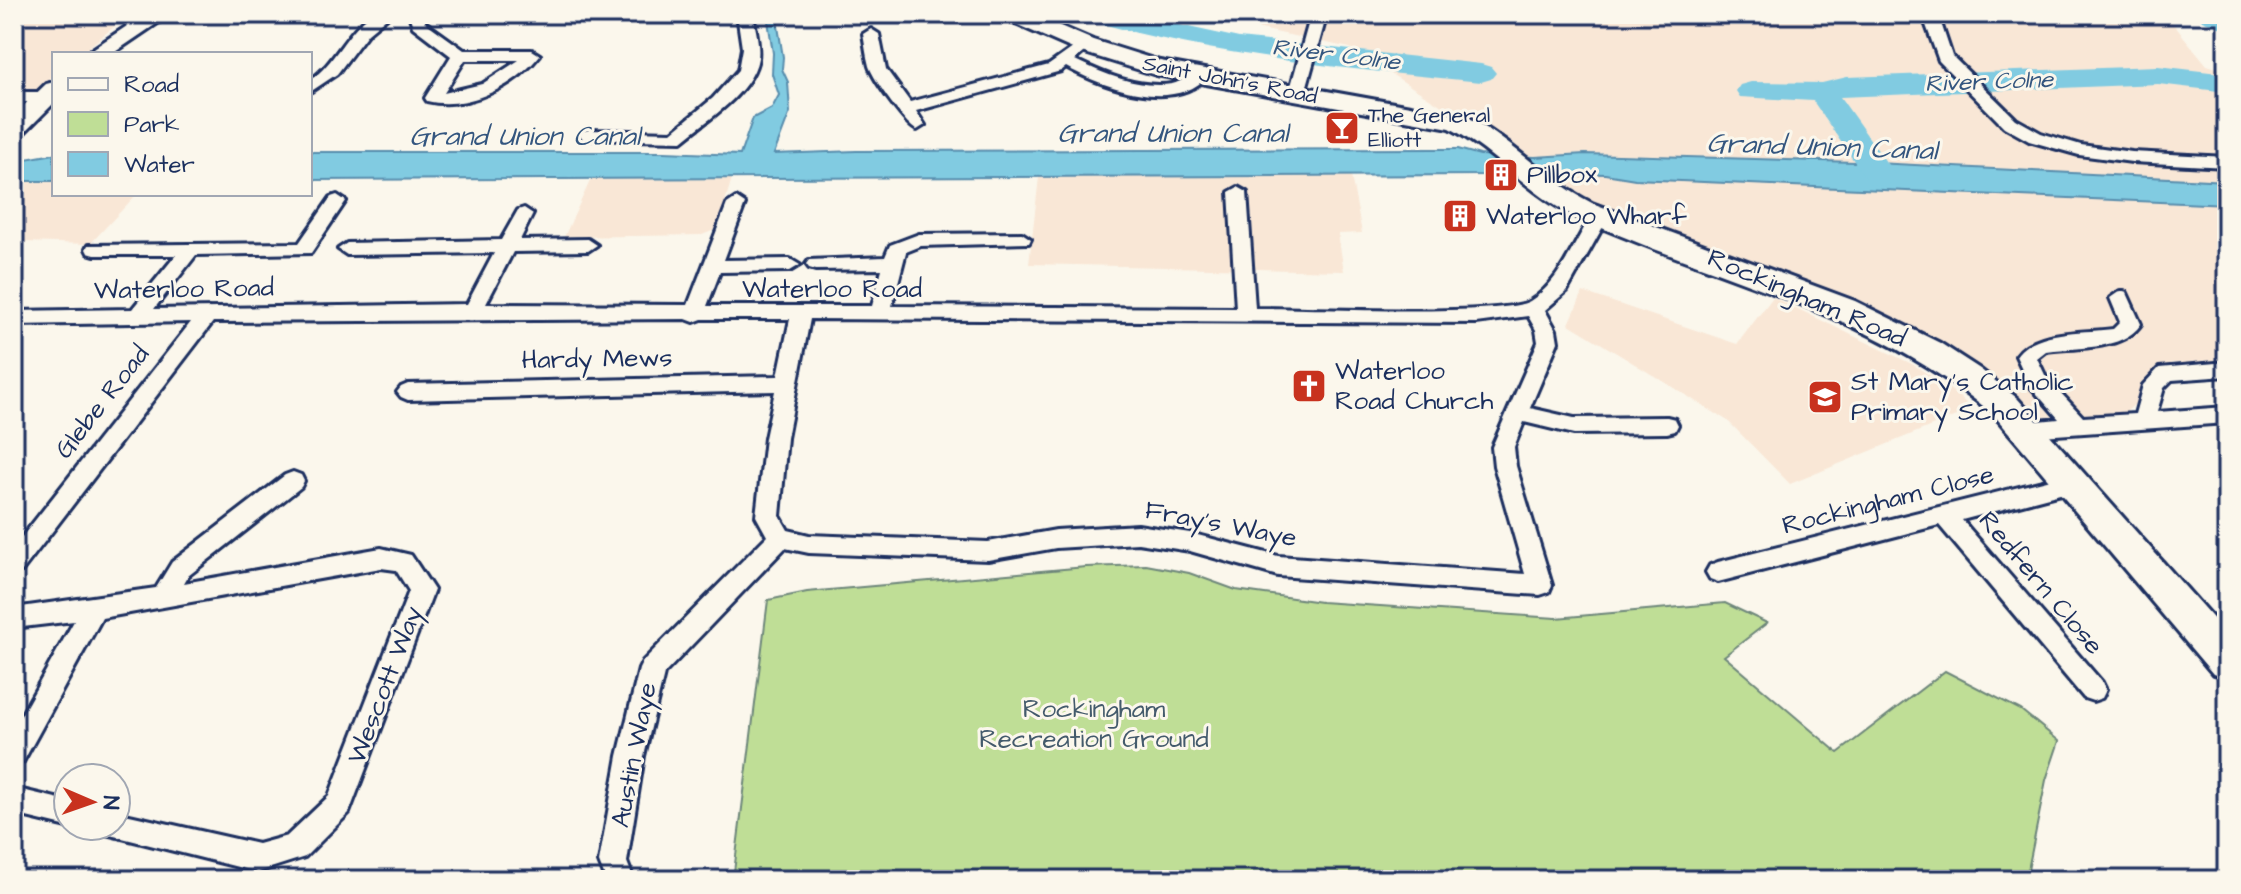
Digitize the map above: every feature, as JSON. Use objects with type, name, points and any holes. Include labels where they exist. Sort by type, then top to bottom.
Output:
[{"type":"main road","name":"Saint John's Road","points":[[1012,14],[1075,53],[1457,122],[1497,145],[1551,190]]},
{"type":"main road","name":"Rockingham Road","points":[[1551,190],[1600,216],[1798,291],[1912,342],[1974,379],[2027,429],[2227,662]]},
{"type":"street","points":[[99,52],[160,14]]},
{"type":"street","points":[[312,86],[331,72],[369,21],[383,14]]},
{"type":"street","points":[[417,14],[418,24],[460,55],[532,55],[520,69],[490,88],[455,98],[433,98],[460,55]]},
{"type":"street","points":[[589,135],[676,137],[727,94],[742,76],[750,59],[745,14]]},
{"type":"street","points":[[1297,93],[1319,14]]},
{"type":"street","points":[[1930,14],[1945,58],[2010,123],[2035,137],[2079,150],[2132,157],[2227,162]]},
{"type":"street","points":[[871,34],[878,69],[917,125]]},
{"type":"street","points":[[904,109],[1055,68],[1075,53]]},
{"type":"street","points":[[14,97],[49,93]]},
{"type":"street","points":[[14,129],[49,93]]},
{"type":"street","points":[[1238,192],[1246,316]]},
{"type":"street","points":[[95,249],[304,249],[337,201]]},
{"type":"street","points":[[694,315],[736,204]]},
{"type":"street","points":[[473,311],[524,214]]},
{"type":"street","points":[[1534,309],[1560,286],[1600,216]]},
{"type":"street","points":[[880,314],[897,249],[919,240],[1022,239]]},
{"type":"street","points":[[347,249],[588,245]]},
{"type":"street","points":[[139,314],[191,249]]},
{"type":"street","points":[[816,264],[894,263]]},
{"type":"street","points":[[712,266],[790,265]]},
{"type":"street","points":[[2077,425],[2037,381],[2026,356],[2041,345],[2119,335],[2131,324],[2120,298]]},
{"type":"street","name":"Waterloo Road","points":[[14,318],[473,311],[694,315],[1476,316],[1534,309]]},
{"type":"street","name":"Fray's Waye","points":[[780,538],[809,544],[988,551],[1056,539],[1138,534],[1190,542],[1278,566],[1540,585],[1505,466],[1503,447],[1548,342],[1546,330],[1534,309]]},
{"type":"street","name":"Glebe Road","points":[[14,564],[208,314]]},
{"type":"street","points":[[780,538],[768,516],[776,438],[801,315]]},
{"type":"street","points":[[2143,422],[2154,385],[2166,373],[2227,369]]},
{"type":"street","name":"Hardy Mews","points":[[408,392],[787,383]]},
{"type":"street","points":[[1519,413],[1574,426],[1667,425]]},
{"type":"street","points":[[2027,429],[2227,415]]},
{"type":"street","points":[[165,595],[180,569],[293,481]]},
{"type":"street","name":"Rockingham Close","points":[[1718,572],[2071,483]]},
{"type":"street","name":"Redfern Close","points":[[1944,515],[2093,690]]},
{"type":"street","name":"Austin Waye","points":[[620,880],[613,862],[631,756],[652,669],[780,538]]},
{"type":"street","name":"Wescott Way","points":[[94,609],[381,558],[403,562],[422,590],[339,804],[295,847],[258,858],[132,829]]},
{"type":"street","points":[[14,618],[94,609]]},
{"type":"street","points":[[14,753],[94,609]]},
{"type":"street","points":[[14,801],[52,810]]},
{"type":"shaded area","points":[[14,14],[130,14],[82,52],[52,52],[52,77],[14,111]]},
{"type":"shaded area","points":[[1190,14],[2165,14],[2207,65],[2227,71],[2227,367],[2172,363],[2150,374],[2148,394],[2122,419],[2039,420],[2018,400],[1602,207],[1350,48]]},
{"type":"shaded area","points":[[1351,176],[1362,233],[1338,234],[1344,271],[1029,264],[1039,177]]},
{"type":"shaded area","points":[[732,178],[717,229],[702,235],[564,237],[591,179]]},
{"type":"shaded area","points":[[14,181],[52,181],[52,196],[135,196],[90,244],[23,242],[14,251]]},
{"type":"shaded area","name":"St Mary's Catholic Primary School","points":[[1583,292],[1737,344],[1773,297],[1912,364],[1945,385],[1973,409],[1790,484],[1728,421],[1569,324]]},
{"type":"green space","name":"Rockingham Recreation Ground","points":[[1146,565],[1189,573],[1236,590],[1321,602],[1556,618],[1725,603],[1767,623],[1724,656],[1838,753],[1945,671],[2021,710],[2059,741],[2046,780],[2026,880],[733,880],[768,600],[807,592],[1086,567]]},
{"type":"water","points":[[767,14],[776,14],[790,112],[774,154],[856,151],[1458,149],[1480,155],[1535,157],[1585,154],[1856,162],[2227,181],[2227,205],[1501,171],[1491,175],[312,180],[312,152],[664,152],[740,155],[753,118],[772,108],[779,95],[772,74],[773,53]]},
{"type":"water","points":[[52,154],[52,181],[14,181],[14,161]]},
{"type":"waterway","name":"River Colne","points":[[1098,14],[1192,38],[1239,46],[1481,73]]},
{"type":"waterway","name":"River Colne","points":[[2212,14],[2227,22]]},
{"type":"waterway","name":"River Colne","points":[[1822,92],[1847,86],[2158,75],[2227,83]]},
{"type":"waterway","name":"River Colne","points":[[1751,91],[1822,92]]},
{"type":"waterway","name":"Grand Union Canal","points":[[1822,92],[1880,176]]},
{"type":"place","name":"The General Elliott","points":[[1342,128]]},
{"type":"place","name":"Pillbox","points":[[1501,175]]},
{"type":"place","name":"Waterloo Wharf","points":[[1460,216]]},
{"type":"place","name":"Waterloo Road Church","points":[[1309,386]]},
{"type":"place","name":"St Mary's Catholic Primary School","points":[[1825,397]]}]
